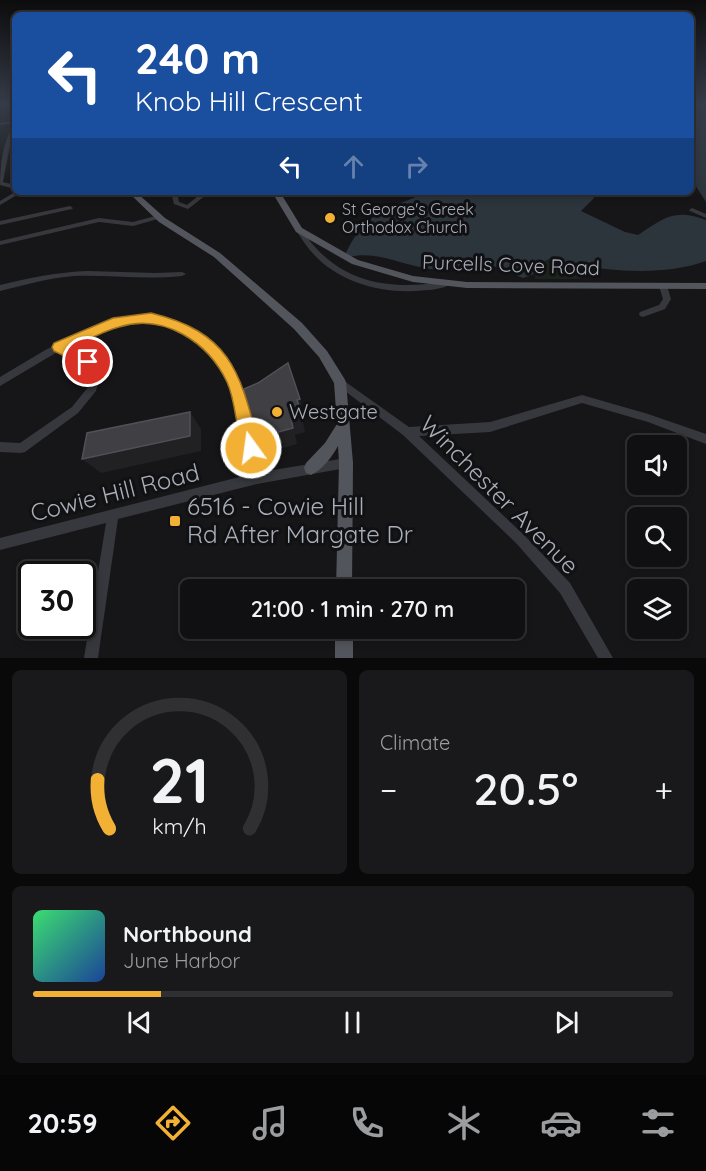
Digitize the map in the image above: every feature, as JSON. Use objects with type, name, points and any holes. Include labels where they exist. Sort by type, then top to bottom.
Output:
[{"type":"main road","points":[[135,195],[159,217],[217,255],[298,326],[323,354],[340,382],[346,464],[344,579]]},
{"type":"main road","points":[[278,195],[299,230]]},
{"type":"main road","name":"Purcells Cove Road","points":[[299,230],[365,266],[413,279],[447,284],[706,286]]},
{"type":"main road","points":[[310,468],[337,438],[343,424]]},
{"type":"main road","points":[[344,639],[344,658]]},
{"type":"street","points":[[12,136],[0,183],[12,186]]},
{"type":"street","points":[[0,203],[15,195]]},
{"type":"street","points":[[175,195],[176,203],[186,207],[203,195]]},
{"type":"street","points":[[0,223],[70,208]]},
{"type":"street","points":[[692,210],[706,216]]},
{"type":"street","points":[[0,243],[99,220],[133,224],[159,217]]},
{"type":"street","points":[[299,230],[310,249],[325,263],[355,280],[415,290],[447,284]]},
{"type":"street","points":[[0,288],[74,274],[166,276],[182,274]]},
{"type":"street","points":[[643,314],[662,307],[667,299],[663,286]]},
{"type":"street","points":[[0,382],[59,347],[117,322],[151,318],[170,322],[204,339],[235,382],[257,478]]},
{"type":"street","points":[[0,447],[21,448],[75,410],[93,388],[96,373],[88,362],[59,347]]},
{"type":"street","name":"Winchester Avenue","points":[[340,382],[407,432],[520,539],[565,588],[606,658]]},
{"type":"street","points":[[407,432],[490,427],[582,399],[648,418],[706,439]]},
{"type":"street","name":"Cowie Hill Road","points":[[0,544],[257,478],[346,464]]},
{"type":"street","points":[[91,658],[113,515]]},
{"type":"shaded area","points":[[694,136],[706,136],[706,202],[694,183]]},
{"type":"shaded area","points":[[419,195],[594,195],[594,198],[581,211],[625,232],[638,235],[655,224],[677,215],[706,220],[706,261],[673,269],[639,271],[588,267],[549,259],[535,267],[534,274],[523,278],[474,258],[453,268],[440,269],[414,266],[375,256],[349,257],[346,253],[352,240],[372,218],[384,210]]},
{"type":"shaded area","points":[[549,259],[569,265],[582,279],[535,279],[535,267]]},
{"type":"building","name":"Westgate","points":[[288,363],[300,399],[297,400],[302,416],[291,419],[293,428],[264,436],[262,427],[251,430],[244,405],[246,404],[244,389],[258,383]]},
{"type":"building","points":[[190,412],[190,436],[82,459],[87,433]]},
{"type":"place","name":"St George's Greek Orthodox Church","points":[[330,218]]},
{"type":"place","name":"Westgate","points":[[277,412]]},
{"type":"place","name":"6516 - Cowie Hill Rd After Margate Dr","points":[[175,521]]},
{"type":"route","points":[[88,362],[59,347],[90,332],[134,318],[151,318],[170,322],[204,339],[218,355],[235,382],[251,448]]}]
